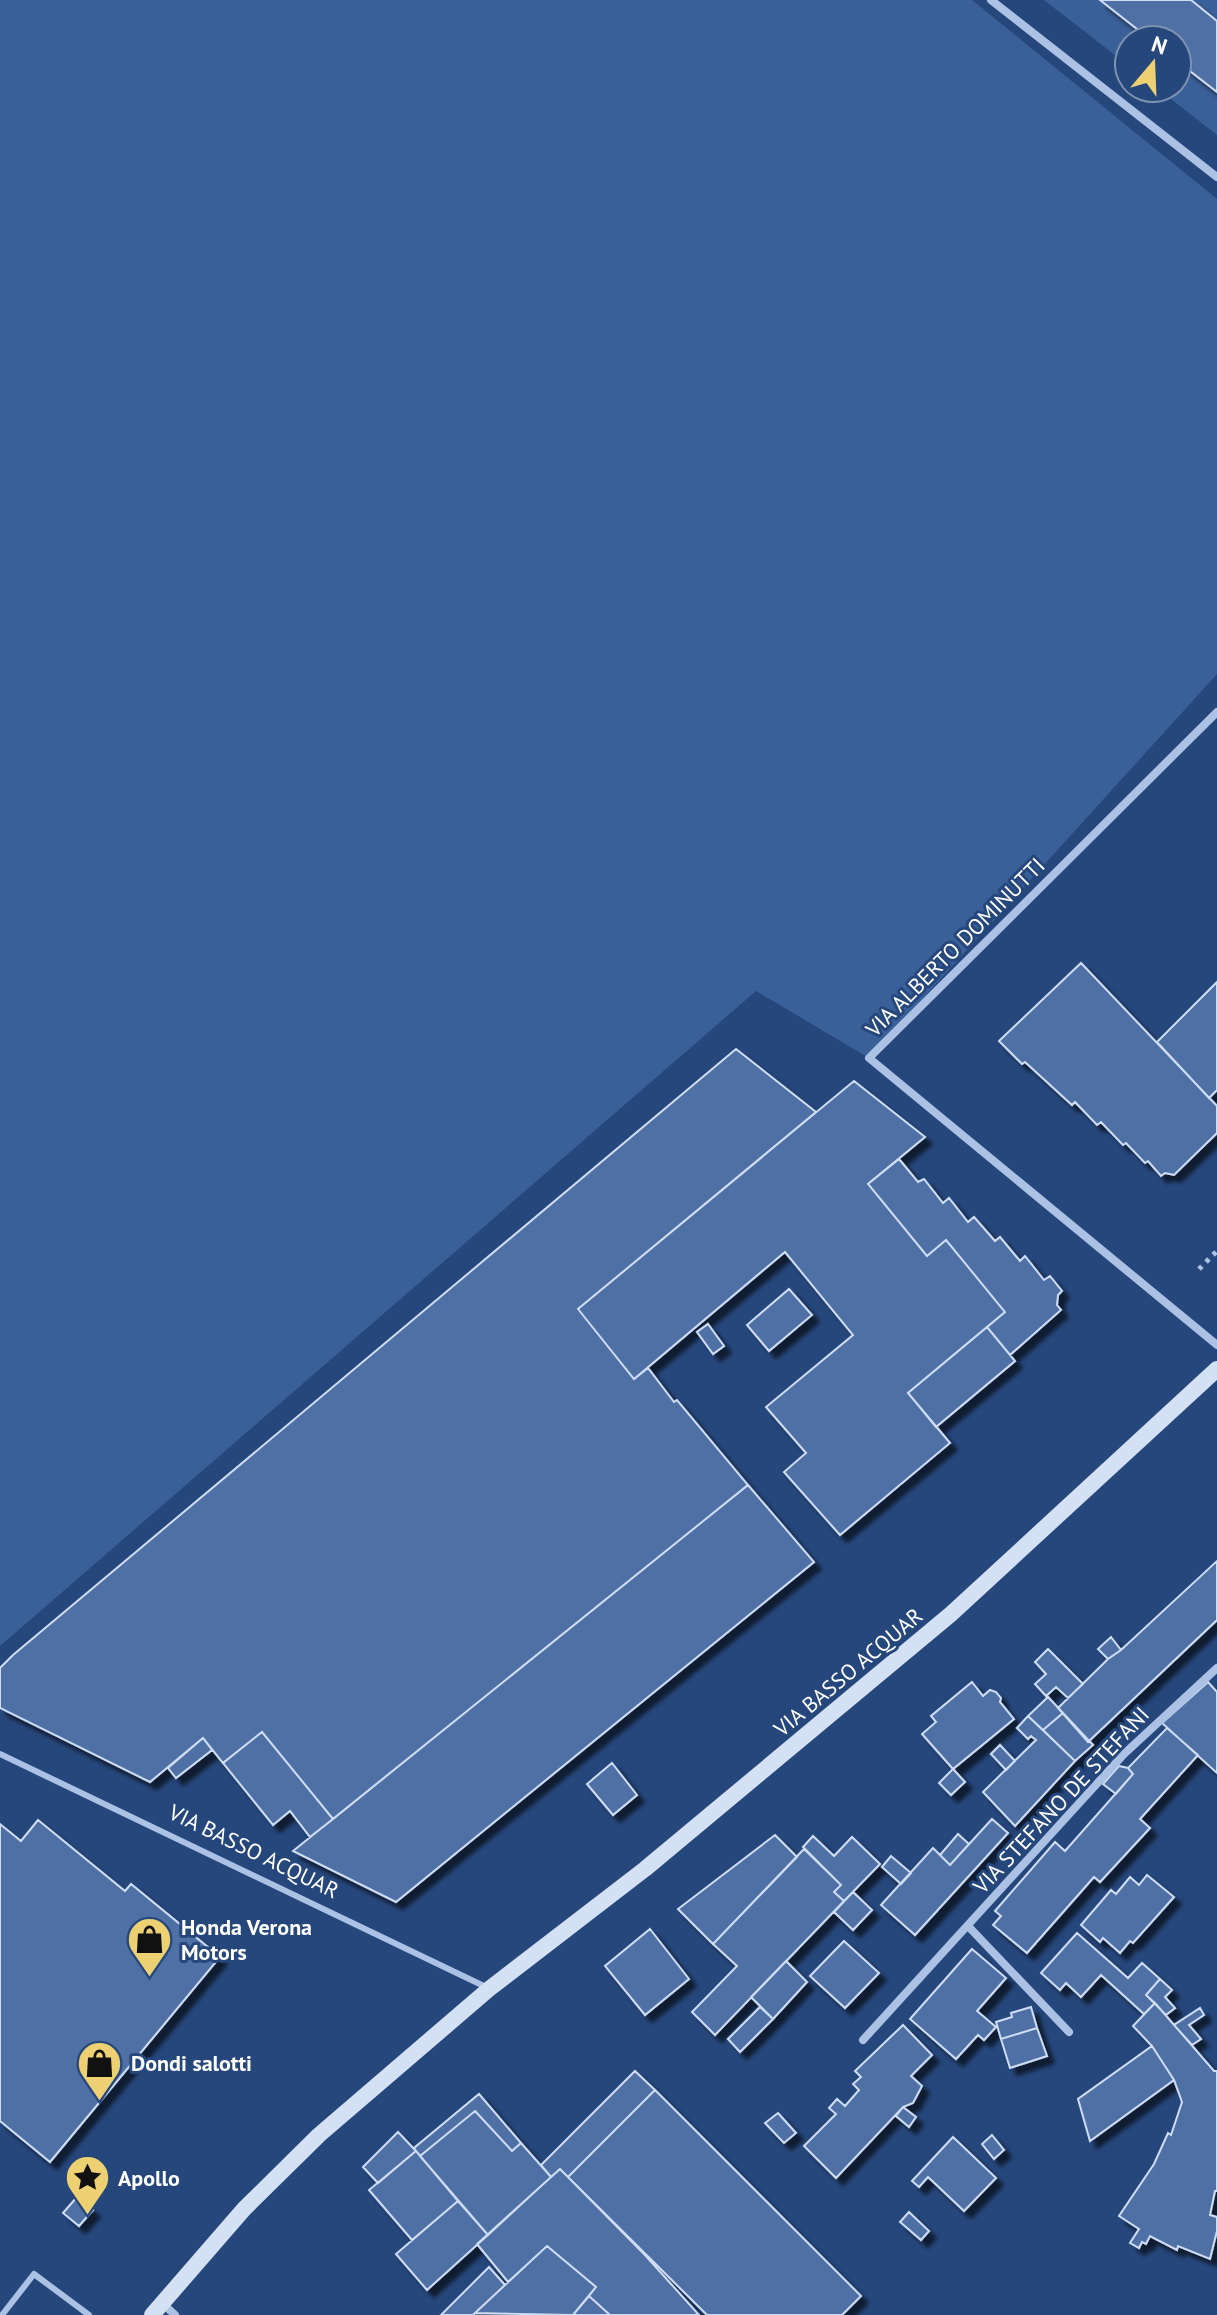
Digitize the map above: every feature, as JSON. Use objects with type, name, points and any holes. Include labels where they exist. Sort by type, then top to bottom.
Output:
[{"type":"main road","name":"VIA BASSO ACQUAR","points":[[156,2309],[244,2209],[319,2135],[489,1989],[645,1869],[951,1614],[1217,1369]]},
{"type":"street","points":[[991,0],[1217,177]]},
{"type":"street","name":"VIA ALBERTO DOMINUTTI","points":[[1217,712],[869,1058],[1217,1345]]},
{"type":"street","name":"VIA STEFANO DE STEFANI","points":[[863,2040],[1124,1754],[1217,1668]]},
{"type":"street","name":"VIA STEFANO DE STEFANI","points":[[968,1926],[1069,2032]]},
{"type":"street","points":[[156,2309],[175,2315]]},
{"type":"lane","name":"VIA BASSO ACQUAR","points":[[0,1754],[489,1989]]},
{"type":"lane","points":[[2,2315],[34,2274],[89,2315]]},
{"type":"path","points":[[1199,1269],[1217,1251]]},
{"type":"shaded area","points":[[0,0],[972,0],[1217,199],[1217,674],[869,1058],[756,991],[0,1646]]},
{"type":"shaded area","points":[[1044,0],[1217,0],[1217,135],[1177,104],[1193,104],[1193,24],[1113,24],[1113,54]]},
{"type":"building","points":[[1100,0],[1191,0],[1217,21],[1217,92],[1193,73],[1193,24],[1131,24]]},
{"type":"building","points":[[1081,963],[1217,1106],[1217,1133],[1174,1175],[1165,1173],[1161,1176],[1148,1161],[1145,1163],[1126,1143],[1123,1145],[1101,1122],[1097,1125],[1075,1102],[1072,1105],[999,1041]]},
{"type":"building","points":[[1217,982],[1217,1090],[1209,1098],[1157,1042]]},
{"type":"building","points":[[736,1049],[816,1112],[578,1309],[634,1379],[648,1368],[748,1485],[333,1819],[262,1732],[223,1763],[203,1738],[150,1782],[0,1708],[0,1668],[13,1655]]},
{"type":"building","points":[[854,1081],[925,1137],[868,1184],[927,1256],[946,1240],[1005,1312],[908,1393],[950,1443],[840,1535],[784,1472],[806,1453],[766,1407],[853,1335],[785,1252],[634,1379],[578,1309]]},
{"type":"building","points":[[899,1159],[918,1182],[924,1179],[943,1203],[949,1198],[968,1222],[974,1217],[995,1241],[1000,1237],[1020,1261],[1025,1256],[1044,1280],[1050,1276],[1062,1291],[1058,1295],[1057,1305],[1061,1310],[1010,1355],[987,1327],[1005,1312],[946,1240],[927,1256],[868,1184]]},
{"type":"building","points":[[789,1289],[812,1315],[769,1351],[747,1325]]},
{"type":"building","points":[[708,1324],[724,1346],[713,1354],[697,1332]]},
{"type":"building","points":[[987,1327],[1015,1361],[936,1427],[908,1393]]},
{"type":"building","points":[[748,1485],[814,1562],[396,1902],[293,1851]]},
{"type":"building","points":[[1217,1561],[1217,1620],[1088,1742],[1058,1708]]},
{"type":"building","points":[[1111,1637],[1121,1650],[1108,1659],[1098,1649]]},
{"type":"building","points":[[1048,1649],[1083,1684],[1068,1698],[1056,1687],[1046,1696],[1035,1684],[1046,1674],[1035,1662]]},
{"type":"building","points":[[972,1682],[983,1696],[990,1690],[996,1692],[1014,1719],[953,1769],[922,1734],[936,1722],[931,1716]]},
{"type":"building","points":[[1208,1682],[1217,1692],[1217,1773],[1162,1723]]},
{"type":"building","points":[[1048,1697],[1063,1713],[1043,1730],[1028,1716]]},
{"type":"building","points":[[1063,1713],[1093,1745],[1075,1761],[1043,1730]]},
{"type":"building","points":[[1028,1716],[1075,1761],[1015,1826],[983,1792],[1036,1740],[1031,1736],[1028,1739],[1017,1728]]},
{"type":"building","points":[[1167,1728],[1198,1755],[1140,1819],[1150,1828],[1100,1882],[1094,1877],[1027,1953],[993,1925],[1001,1916],[995,1911],[1055,1842],[1065,1851],[1133,1774],[1128,1768]]},
{"type":"building","points":[[262,1732],[333,1819],[310,1837],[290,1811],[273,1825],[223,1763]]},
{"type":"building","points":[[203,1738],[212,1750],[176,1778],[168,1768]]},
{"type":"building","points":[[1000,1745],[1015,1761],[1006,1770],[991,1754]]},
{"type":"building","points":[[612,1763],[637,1795],[613,1815],[587,1784]]},
{"type":"building","points":[[1119,1766],[1128,1768],[1133,1774],[1116,1794],[1103,1784]]},
{"type":"building","points":[[953,1769],[965,1782],[951,1795],[939,1783]]},
{"type":"building","points":[[992,1819],[1008,1833],[915,1935],[881,1905],[933,1848],[950,1865]]},
{"type":"building","points":[[38,1820],[125,1891],[131,1884],[220,1957],[50,2162],[0,2121],[0,1824],[21,1841]]},
{"type":"building","points":[[958,1834],[969,1844],[950,1865],[940,1855]]},
{"type":"building","points":[[775,1835],[797,1857],[713,1944],[678,1909]]},
{"type":"building","points":[[813,1836],[834,1856],[852,1837],[880,1864],[844,1901],[834,1892],[841,1885],[803,1847]]},
{"type":"building","points":[[804,1849],[841,1885],[834,1892],[844,1901],[715,2035],[692,2012],[737,1966],[713,1944]]},
{"type":"building","points":[[891,1856],[911,1873],[901,1884],[882,1867]]},
{"type":"building","points":[[1147,1875],[1174,1897],[1133,1943],[1130,1941],[1120,1953],[1103,1938],[1100,1942],[1081,1925],[1111,1890],[1116,1894],[1130,1877],[1139,1885]]},
{"type":"building","points":[[853,1892],[872,1910],[853,1930],[834,1912]]},
{"type":"building","points":[[650,1929],[689,1979],[645,2015],[605,1966]]},
{"type":"building","points":[[1077,1933],[1128,1978],[1142,1963],[1160,1979],[1146,1995],[1155,2003],[1144,2014],[1101,1975],[1081,1997],[1066,1983],[1060,1990],[1041,1973]]},
{"type":"building","points":[[844,1941],[879,1973],[845,2008],[810,1976]]},
{"type":"building","points":[[972,1949],[1006,1978],[977,2011],[996,2027],[984,2040],[978,2035],[956,2059],[910,2019]]},
{"type":"building","points":[[786,1961],[807,1982],[773,2019],[751,1997]]},
{"type":"building","points":[[1160,1979],[1172,1990],[1165,1997],[1175,2008],[1166,2015],[1146,1995]]},
{"type":"building","points":[[1155,2003],[1217,2071],[1217,2191],[1210,2215],[1217,2217],[1217,2231],[1210,2259],[1178,2246],[1177,2250],[1150,2236],[1146,2244],[1142,2242],[1139,2248],[1130,2243],[1139,2229],[1119,2216],[1154,2164],[1168,2133],[1171,2135],[1182,2102],[1174,2080],[1152,2046],[1133,2026]]},
{"type":"building","points":[[760,2007],[773,2019],[740,2052],[728,2039]]},
{"type":"building","points":[[1031,2007],[1037,2028],[1001,2039],[996,2022]]},
{"type":"building","points":[[1200,2008],[1204,2015],[1189,2025],[1201,2039],[1192,2045],[1174,2025]]},
{"type":"building","points":[[903,2025],[932,2055],[911,2076],[922,2086],[913,2103],[903,2107],[836,2178],[804,2146],[836,2114],[829,2108],[837,2099],[845,2106],[859,2090],[853,2084],[861,2077],[855,2071]]},
{"type":"building","points":[[1037,2028],[1047,2056],[1010,2068],[1001,2039]]},
{"type":"building","points":[[1152,2046],[1174,2080],[1090,2141],[1078,2099]]},
{"type":"building","points":[[635,2071],[655,2090],[568,2177],[560,2169],[551,2177],[541,2165]]},
{"type":"building","points":[[655,2090],[861,2296],[842,2315],[707,2315],[568,2177]]},
{"type":"building","points":[[479,2094],[521,2143],[512,2151],[475,2111],[420,2156],[414,2148]]},
{"type":"building","points":[[903,2107],[916,2117],[909,2127],[896,2116]]},
{"type":"building","points":[[475,2111],[512,2151],[521,2143],[551,2177],[488,2235],[420,2156]]},
{"type":"building","points":[[778,2113],[796,2133],[784,2143],[765,2123]]},
{"type":"building","points":[[398,2132],[416,2151],[378,2183],[363,2167]]},
{"type":"building","points":[[992,2135],[1004,2150],[994,2159],[982,2144]]},
{"type":"building","points":[[953,2137],[996,2178],[964,2211],[928,2177],[919,2187],[912,2181]]},
{"type":"building","points":[[416,2151],[458,2201],[412,2240],[369,2190]]},
{"type":"building","points":[[560,2169],[699,2315],[610,2315],[589,2296],[596,2287],[547,2246],[508,2282],[477,2244]]},
{"type":"building","points":[[77,2197],[93,2210],[79,2226],[63,2213]]},
{"type":"building","points":[[458,2201],[488,2235],[427,2290],[396,2254]]},
{"type":"building","points":[[909,2212],[929,2231],[921,2240],[900,2222]]},
{"type":"building","points":[[547,2246],[596,2287],[573,2315],[475,2313]]},
{"type":"building","points":[[489,2267],[505,2285],[473,2315],[441,2315]]},
{"type":"building","points":[[589,2296],[610,2315],[573,2315]]},
{"type":"place","name":"Honda Verona Motors","points":[[150,1979]]},
{"type":"place","name":"Dondi salotti","points":[[100,2102]]},
{"type":"place","name":"Apollo","points":[[87,2217]]}]
